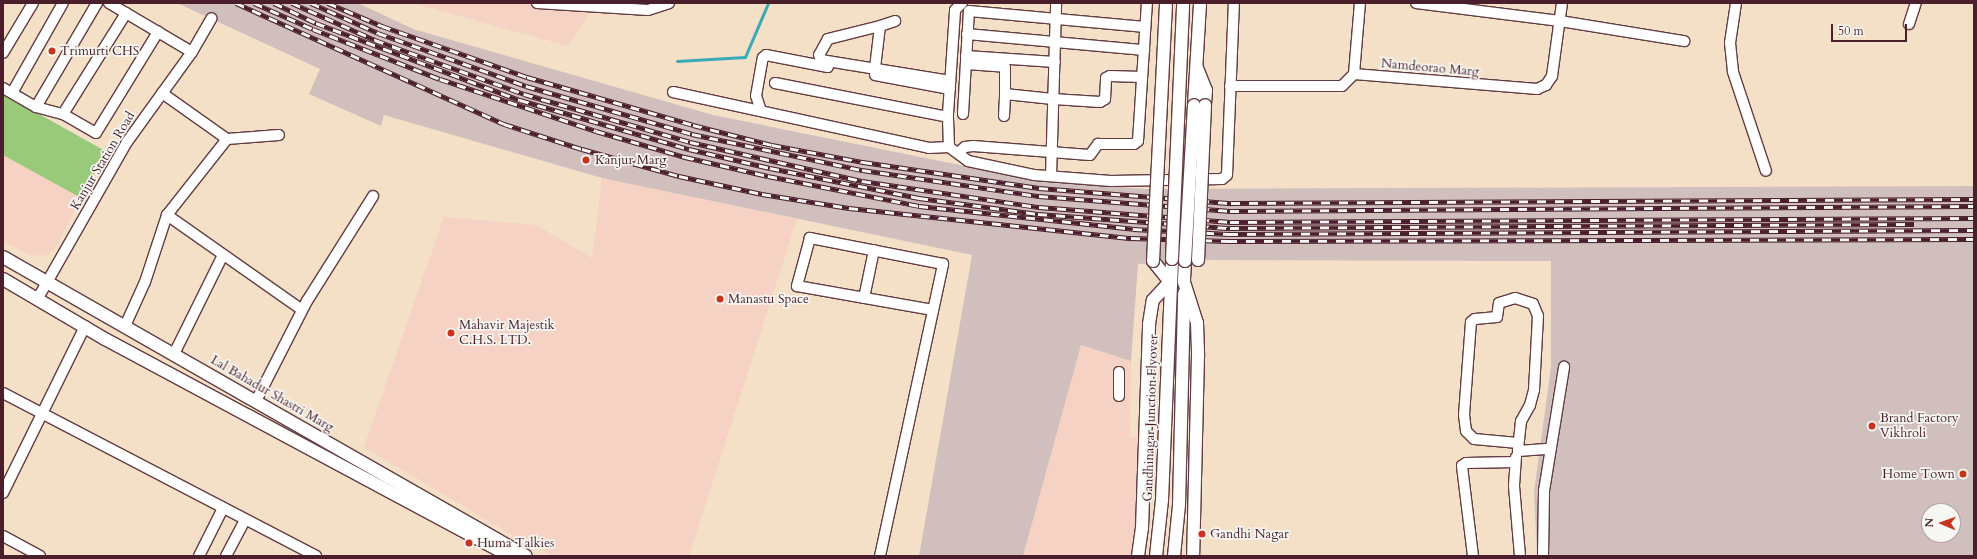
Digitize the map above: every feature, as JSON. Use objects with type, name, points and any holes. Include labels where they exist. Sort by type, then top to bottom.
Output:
[{"type":"main road","points":[[1184,282],[1198,260],[1199,105],[1196,65],[1200,3]]},
{"type":"main road","points":[[1138,556],[1142,528],[1149,324],[1153,300],[1170,282],[1153,261],[1166,4]]},
{"type":"main road","name":"Gandhinagar Junction Flyover","points":[[1156,556],[1162,500],[1170,282],[1183,4]]},
{"type":"main road","points":[[1174,556],[1179,505],[1185,260],[1199,105]]},
{"type":"main road","name":"Lal Bahadur Shastri Marg","points":[[3,257],[526,556]]},
{"type":"main road","points":[[3,280],[509,556]]},
{"type":"main road","points":[[1184,282],[1197,323],[1192,556]]},
{"type":"street","points":[[3,53],[33,3]]},
{"type":"street","points":[[12,93],[63,3]]},
{"type":"street","points":[[36,107],[97,3]]},
{"type":"street","points":[[109,3],[192,52]]},
{"type":"street","points":[[537,3],[648,10],[669,3]]},
{"type":"street","points":[[949,147],[948,117],[955,10],[962,3]]},
{"type":"street","points":[[1050,176],[1056,3]]},
{"type":"street","points":[[958,153],[965,147],[973,146],[1090,155],[1098,144],[1134,144],[1138,141],[1147,3],[1143,3]]},
{"type":"street","points":[[673,92],[929,148],[949,147],[968,161],[1050,176],[1111,181],[1222,179],[1227,175],[1234,3]]},
{"type":"street","points":[[1230,86],[1342,86],[1354,74],[1360,3]]},
{"type":"street","points":[[1416,3],[1560,21],[1684,41]]},
{"type":"street","name":"Namdeorao Marg","points":[[1354,74],[1537,89],[1546,85],[1552,76],[1562,3]]},
{"type":"street","points":[[1736,3],[1730,43],[1733,72],[1766,171]]},
{"type":"street","points":[[1909,24],[1916,3]]},
{"type":"street","points":[[963,114],[969,11],[1145,27]]},
{"type":"street","points":[[63,114],[126,13]]},
{"type":"street","name":"Kanjur Station Road","points":[[38,298],[127,142],[192,52],[212,18]]},
{"type":"street","points":[[895,21],[828,39],[819,55],[821,60],[875,68],[950,85]]},
{"type":"street","points":[[875,68],[880,26]]},
{"type":"street","points":[[3,88],[36,107],[63,114],[96,133],[158,32]]},
{"type":"street","points":[[967,34],[1144,50]]},
{"type":"street","points":[[760,111],[756,96],[763,58],[766,55],[950,85]]},
{"type":"street","points":[[966,60],[1005,63],[1055,62]]},
{"type":"street","points":[[1004,116],[1005,63]]},
{"type":"street","points":[[1005,94],[1100,102],[1104,100],[1106,78],[1110,76],[1142,77]]},
{"type":"street","points":[[775,82],[948,117]]},
{"type":"street","points":[[162,93],[227,139],[279,135]]},
{"type":"street","points":[[125,326],[145,282],[167,216],[227,139]]},
{"type":"street","points":[[256,401],[302,310],[373,196]]},
{"type":"street","points":[[167,216],[302,310]]},
{"type":"street","points":[[880,556],[944,264],[810,238],[797,286],[933,310]]},
{"type":"street","points":[[864,298],[874,250]]},
{"type":"street","points":[[174,354],[223,255]]},
{"type":"street","points":[[1520,556],[1514,486],[1515,462],[1518,447],[1521,421],[1530,405],[1534,390],[1538,316],[1533,304],[1515,298],[1499,303],[1497,317],[1471,322],[1464,415],[1466,432],[1474,439],[1518,447],[1549,449]]},
{"type":"street","points":[[3,494],[85,326]]},
{"type":"street","points":[[1543,556],[1544,491],[1549,449],[1564,367]]},
{"type":"street","points":[[1119,372],[1119,396]]},
{"type":"street","points":[[3,393],[316,556]]},
{"type":"street","points":[[1473,556],[1462,466],[1466,462],[1515,462]]},
{"type":"street","points":[[199,556],[223,508]]},
{"type":"street","points":[[226,556],[245,520]]},
{"type":"street","points":[[3,536],[40,556]]},
{"type":"shaded area","points":[[177,3],[358,3],[413,29],[713,115],[1034,180],[1144,189],[1974,186],[1974,556],[1537,556],[1534,492],[1551,367],[1551,261],[1209,260],[1138,264],[1131,361],[1081,345],[1023,556],[919,556],[972,255],[602,178],[384,115],[381,126],[309,94],[320,69]]},
{"type":"shaded area","points":[[412,3],[588,3],[587,17],[568,46]]},
{"type":"shaded area","points":[[3,155],[81,198],[56,247],[45,256],[29,255],[3,241]]},
{"type":"shaded area","points":[[602,178],[797,219],[689,556],[553,556],[512,535],[364,447],[444,217],[536,225],[592,258]]},
{"type":"shaded area","points":[[1081,344],[1131,361],[1130,437],[1139,437],[1135,544],[1132,556],[1023,556]]},
{"type":"green space","points":[[3,94],[107,152],[81,198],[3,155]]},
{"type":"waterway","points":[[677,61],[745,57],[768,3]]},
{"type":"railway","points":[[236,3],[504,124],[582,149],[679,176],[762,194],[849,208],[1131,238],[1228,241],[1974,239]]},
{"type":"railway","points":[[254,3],[313,29],[440,79],[596,131],[685,157],[768,176],[919,206],[1133,229],[1229,234],[1974,230]]},
{"type":"railway","points":[[274,3],[316,23],[520,100],[689,149],[770,168],[919,198],[1038,214],[1230,228],[1914,224]]},
{"type":"railway","points":[[292,3],[375,40],[524,94],[690,142],[862,181],[1039,207],[1230,222],[1974,218]]},
{"type":"railway","points":[[311,3],[378,33],[526,86],[692,134],[862,170],[1039,196],[1230,211],[1974,206]]},
{"type":"railway","points":[[328,3],[382,26],[527,77],[693,125],[772,145],[863,162],[1039,188],[1231,203],[1974,199]]},
{"type":"place","name":"Trimurti CHS","points":[[52,51]]},
{"type":"place","name":"Kanjur Marg","points":[[586,160]]},
{"type":"place","name":"Manastu Space","points":[[720,299]]},
{"type":"place","name":"Mahavir Majestik C.H.S. LTD.","points":[[451,333]]},
{"type":"place","name":"Brand Factory Vikhroli","points":[[1872,426]]},
{"type":"place","name":"Home Town","points":[[1963,474]]},
{"type":"place","name":"Gandhi Nagar","points":[[1202,534]]},
{"type":"place","name":"Huma Talkies","points":[[469,543]]}]
